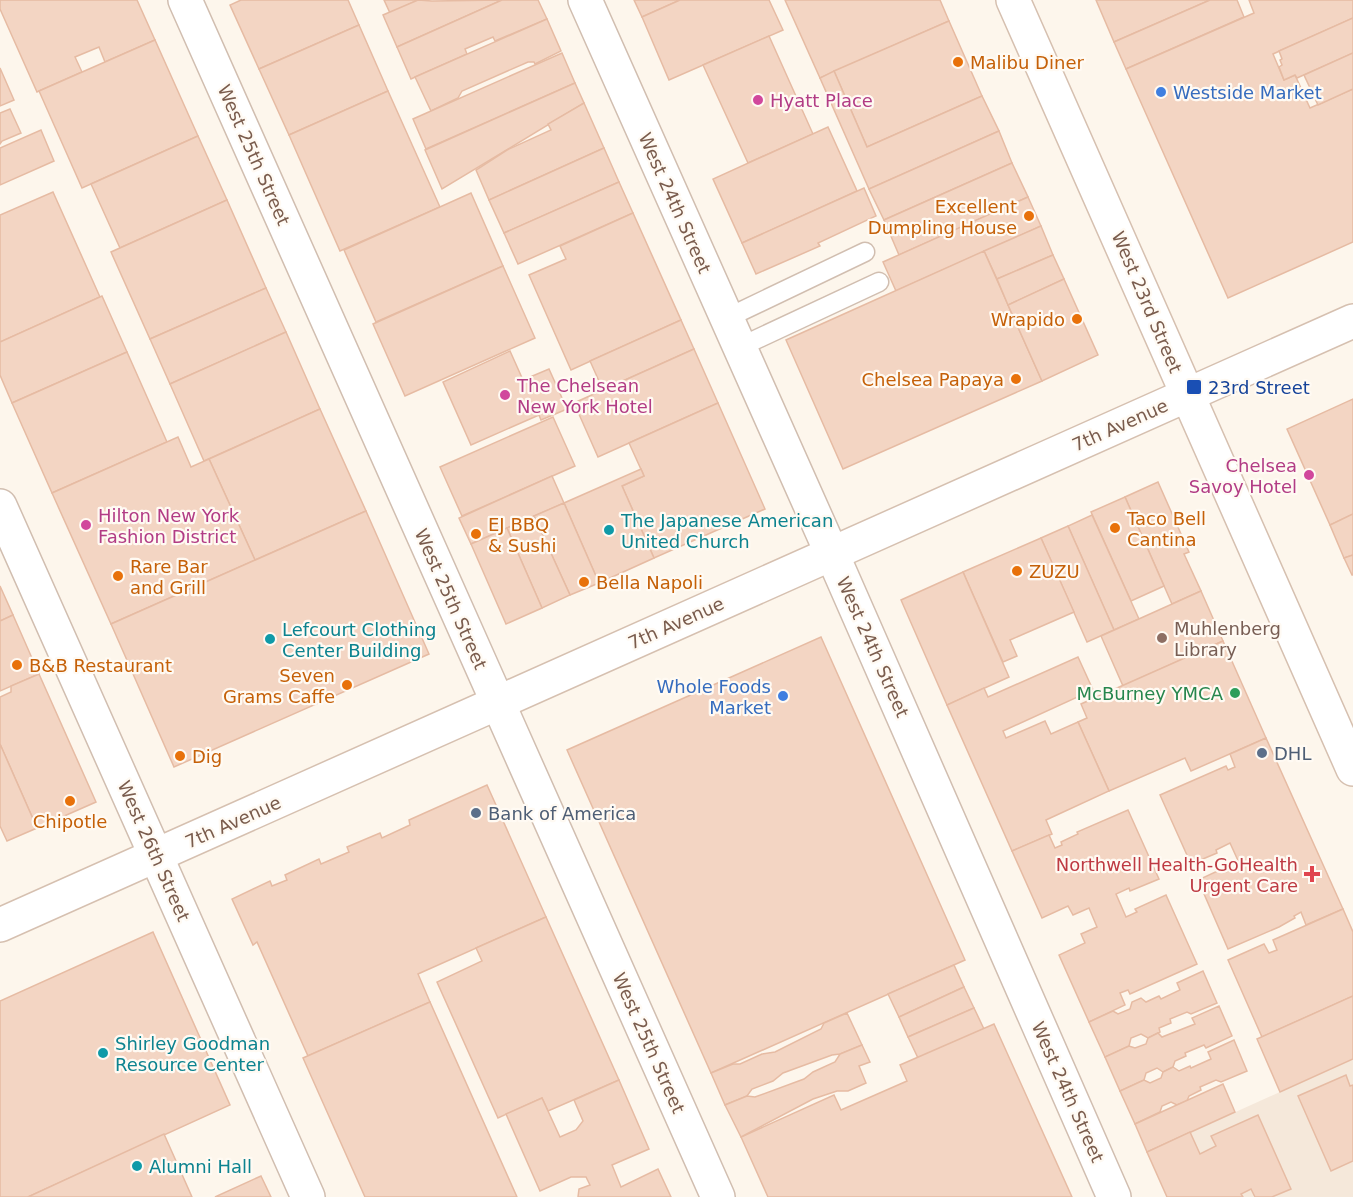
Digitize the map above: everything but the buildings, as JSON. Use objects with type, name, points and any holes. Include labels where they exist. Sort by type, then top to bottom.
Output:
[{"type":"street","name":"West 25th Street","points":[[185,0],[718,1197]]},
{"type":"street","name":"West 24th Street","points":[[585,0],[832,554],[1114,1197]]},
{"type":"street","name":"West 23rd Street","points":[[1013,0],[1353,769]]},
{"type":"street","name":"7th Avenue","points":[[0,926],[1353,321]]},
{"type":"street","name":"West 26th Street","points":[[0,506],[308,1197]]},
{"type":"lane","points":[[733,333],[865,252]]},
{"type":"lane","points":[[733,333],[879,282]]},
{"type":"shaded area","points":[[1353,1059],[1353,1197],[1167,1197],[1147,1152]]},
{"type":"place","name":"Malibu Diner","points":[[958,62]]},
{"type":"place","name":"Westside Market","points":[[1161,92]]},
{"type":"place","name":"Hyatt Place","points":[[758,100]]},
{"type":"place","name":"Excellent Dumpling House","points":[[1029,216]]},
{"type":"place","name":"Wrapido","points":[[1077,319]]},
{"type":"place","name":"Chelsea Papaya","points":[[1016,379]]},
{"type":"place","name":"23rd Street","points":[[1194,387]]},
{"type":"place","name":"The Chelsean New York Hotel","points":[[505,395]]},
{"type":"place","name":"Chelsea Savoy Hotel","points":[[1309,475]]},
{"type":"place","name":"Hilton New York Fashion District","points":[[86,525]]},
{"type":"place","name":"Taco Bell Cantina","points":[[1115,528]]},
{"type":"place","name":"The Japanese American United Church","points":[[609,530]]},
{"type":"place","name":"EJ BBQ & Sushi","points":[[476,534]]},
{"type":"place","name":"ZUZU","points":[[1017,571]]},
{"type":"place","name":"Rare Bar and Grill","points":[[118,576]]},
{"type":"place","name":"Bella Napoli","points":[[584,582]]},
{"type":"place","name":"Muhlenberg Library","points":[[1162,638]]},
{"type":"place","name":"Lefcourt Clothing Center Building","points":[[270,639]]},
{"type":"place","name":"B&B Restaurant","points":[[17,665]]},
{"type":"place","name":"Seven Grams Caffe","points":[[347,685]]},
{"type":"place","name":"McBurney YMCA","points":[[1235,693]]},
{"type":"place","name":"Whole Foods Market","points":[[783,696]]},
{"type":"place","name":"DHL","points":[[1262,753]]},
{"type":"place","name":"Dig","points":[[180,756]]},
{"type":"place","name":"Chipotle","points":[[70,801]]},
{"type":"place","name":"Bank of America","points":[[476,813]]},
{"type":"place","name":"Northwell Health-GoHealth Urgent Care","points":[[1312,874]]},
{"type":"place","name":"Shirley Goodman Resource Center","points":[[103,1053]]},
{"type":"place","name":"Alumni Hall","points":[[137,1166]]}]
